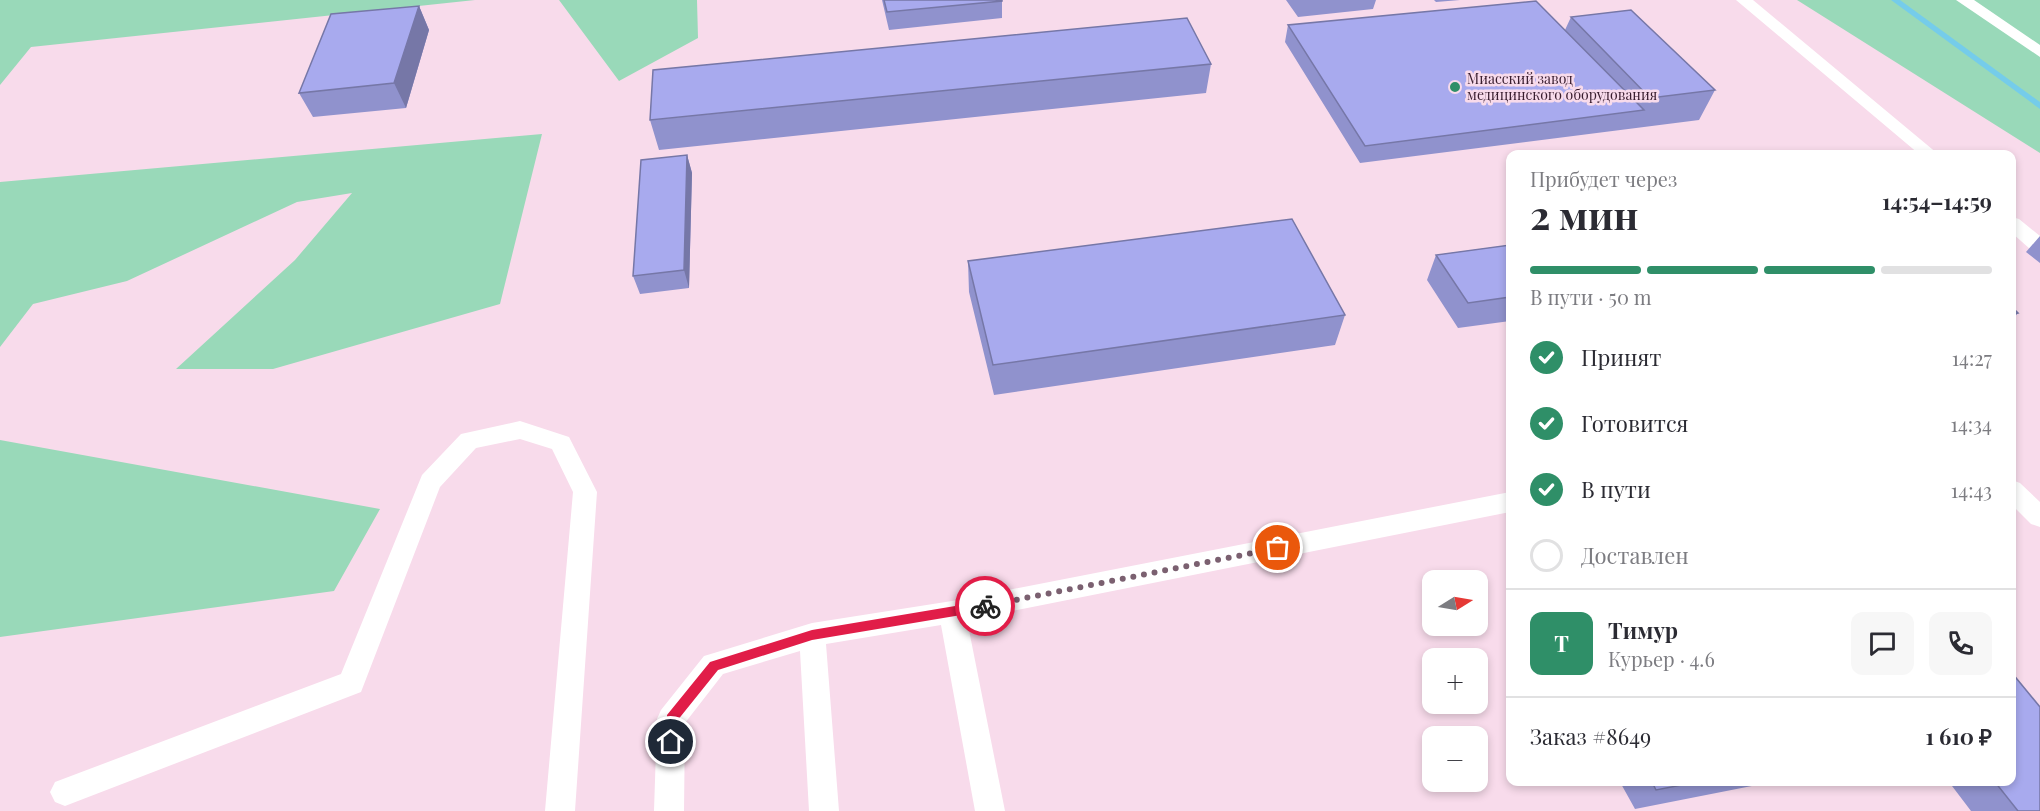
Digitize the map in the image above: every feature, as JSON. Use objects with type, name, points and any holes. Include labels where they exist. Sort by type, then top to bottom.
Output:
[{"type":"lane","points":[[1744,0],[1924,150]]},
{"type":"lane","points":[[1964,0],[2040,52]]},
{"type":"lane","points":[[2016,226],[2038,244]]},
{"type":"lane","points":[[2016,239],[2038,244]]},
{"type":"lane","points":[[65,792],[351,683],[430,482],[469,440],[520,430],[561,443],[585,492],[560,811]]},
{"type":"lane","points":[[2016,494],[2040,517]]},
{"type":"lane","points":[[669,811],[671,719],[714,666],[812,635],[952,612],[1506,503]]},
{"type":"lane","points":[[952,612],[990,811]]},
{"type":"lane","points":[[812,635],[824,811]]},
{"type":"green space","points":[[0,0],[475,0],[31,47],[0,85]]},
{"type":"green space","points":[[559,0],[697,0],[698,38],[619,81]]},
{"type":"green space","points":[[1797,0],[2040,0],[2040,153]]},
{"type":"green space","points":[[542,134],[500,304],[273,369],[176,369],[295,260],[352,193],[297,202],[127,281],[33,304],[0,347],[0,182]]},
{"type":"green space","points":[[0,440],[380,509],[334,591],[0,637]]},
{"type":"building","points":[[884,0],[1002,0],[1002,1],[887,12]]},
{"type":"building","name":"Миасский завод медицинского оборудования","points":[[1536,1],[1644,110],[1365,146],[1288,25]]},
{"type":"building","points":[[419,6],[394,83],[299,93],[331,14]]},
{"type":"building","points":[[1631,10],[1715,90],[1650,98],[1571,17]]},
{"type":"building","points":[[1187,18],[1211,64],[650,120],[653,70]]},
{"type":"building","points":[[687,155],[684,270],[633,276],[641,160]]},
{"type":"building","points":[[1292,219],[1345,315],[993,365],[968,261]]},
{"type":"building","points":[[1506,246],[1506,298],[1468,303],[1436,255]]},
{"type":"building","points":[[2016,678],[2040,707],[2040,811],[2018,811],[1998,786],[2016,786]]},
{"type":"building","points":[[1654,786],[1676,786],[1656,790]]},
{"type":"waterway","points":[[1895,0],[2040,106]]},
{"type":"way so far","points":[[985,606],[1278,548]]},
{"type":"place","name":"Миасский завод медицинского оборудования","points":[[1455,87]]},
{"type":"route","points":[[671,742],[671,719],[714,666],[812,635],[985,606]]}]
